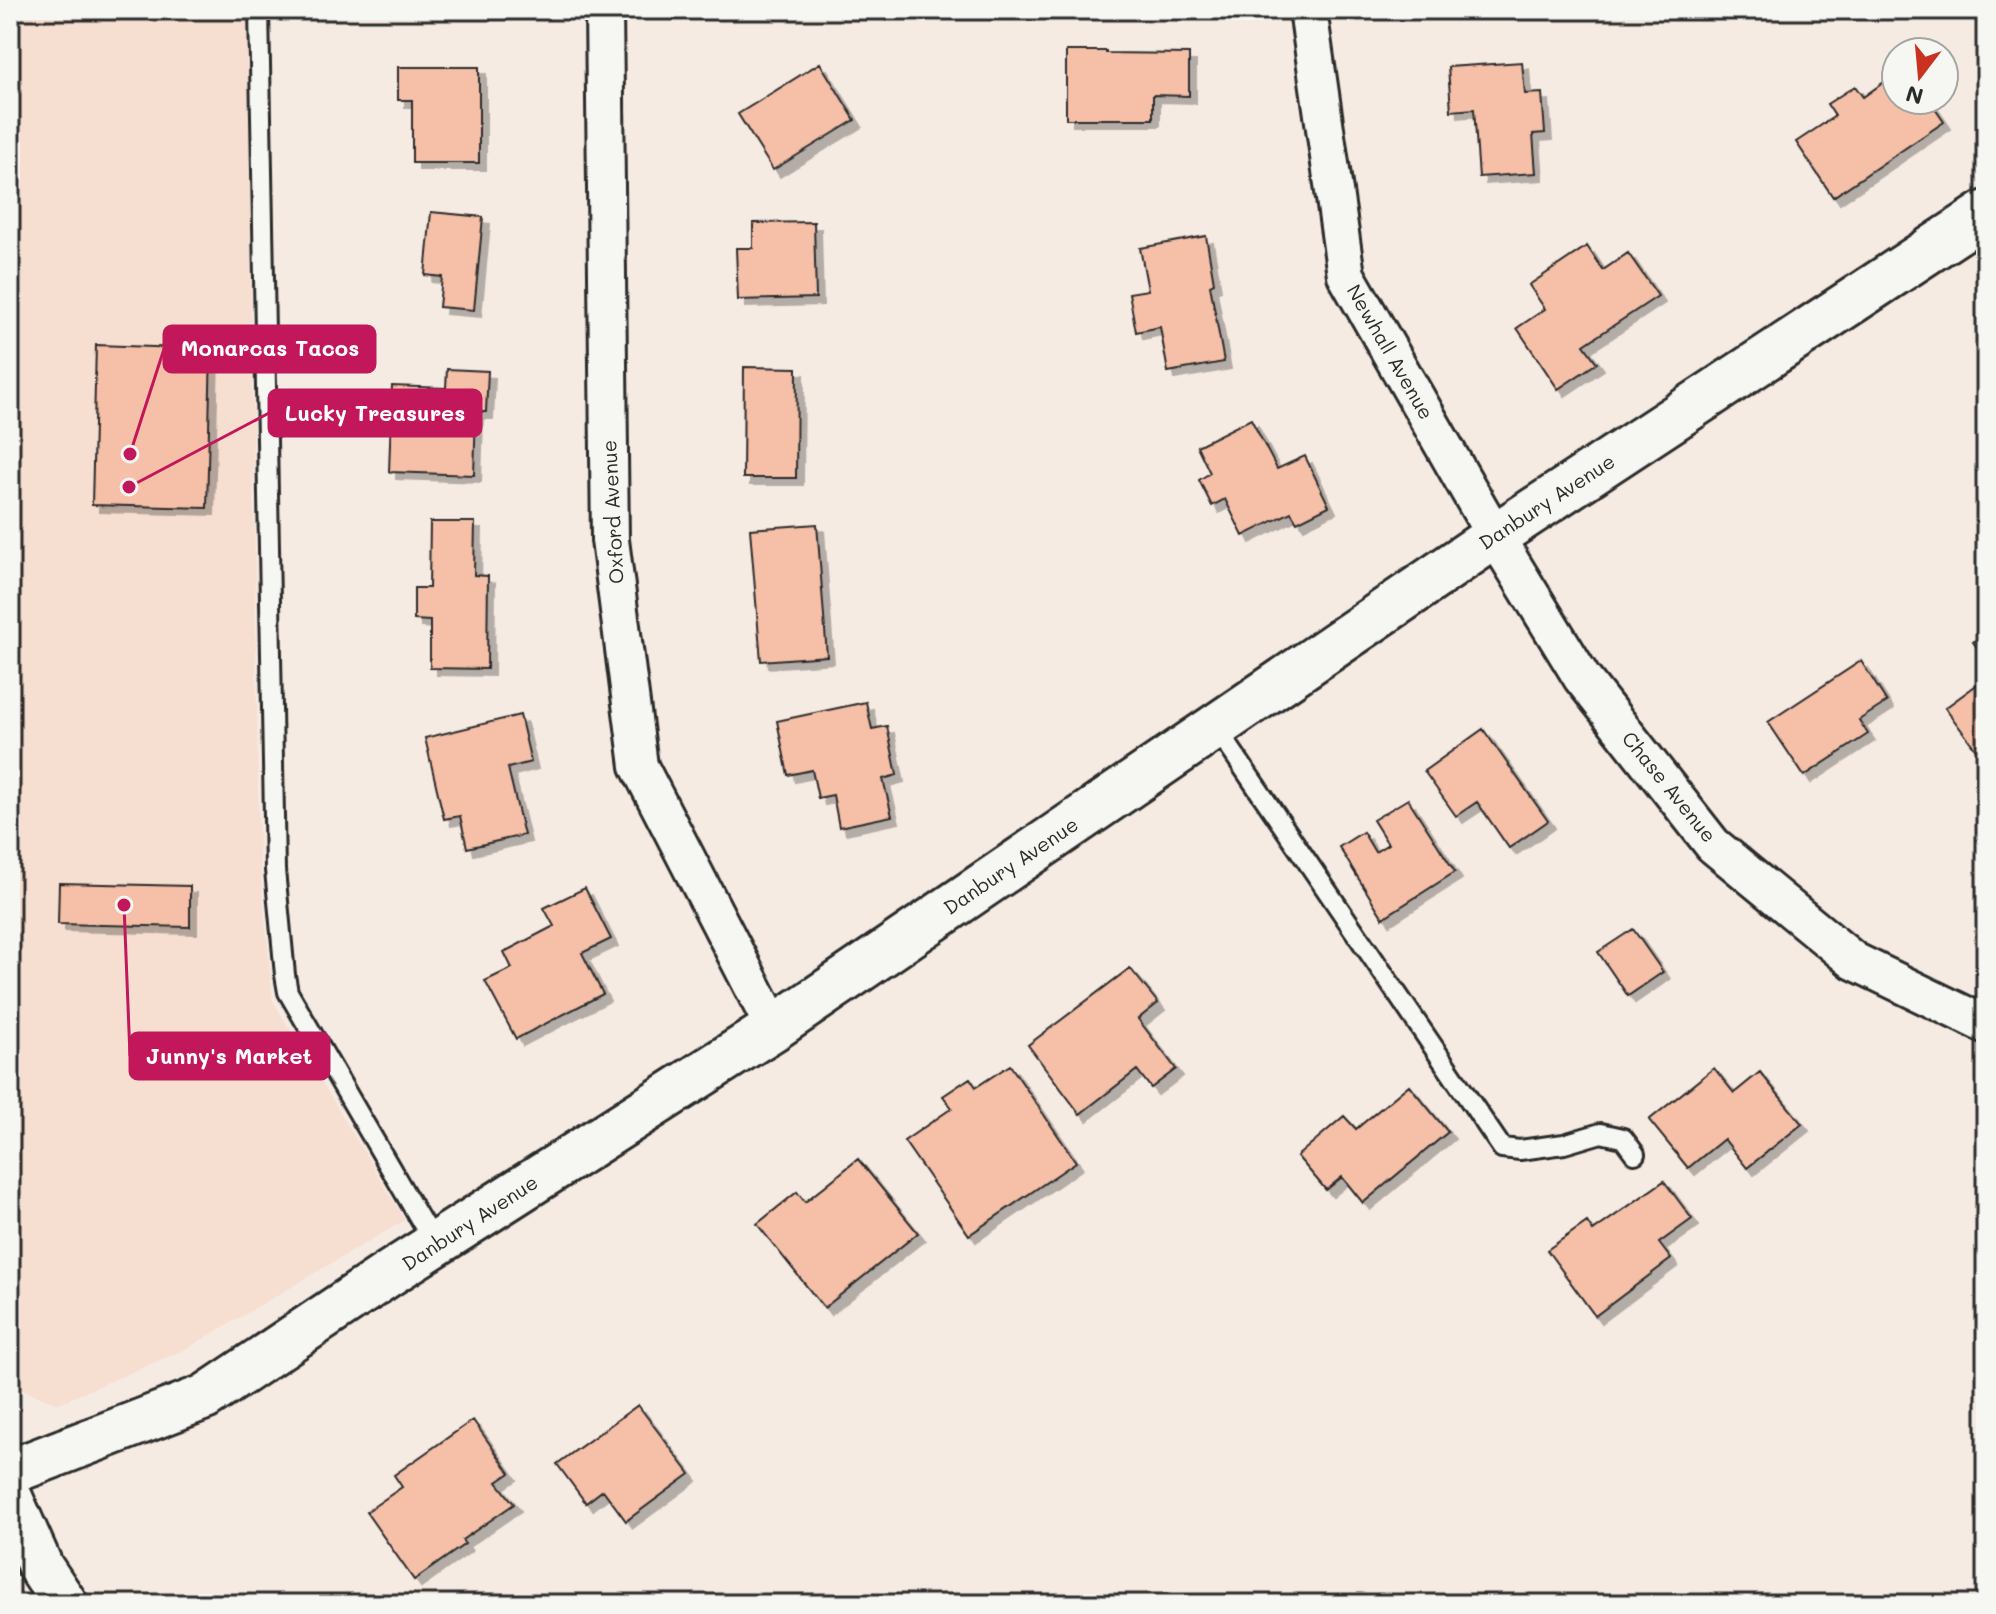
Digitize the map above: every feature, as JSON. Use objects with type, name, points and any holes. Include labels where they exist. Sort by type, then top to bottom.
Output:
[{"type":"street","name":"Oxford Avenue","points":[[604,10],[610,540],[639,766],[774,1028]]},
{"type":"street","name":"Newhall Avenue","points":[[1308,10],[1346,275],[1495,536]]},
{"type":"street","name":"Danbury Avenue","points":[[10,1472],[205,1397],[774,1028],[1495,536],[1986,213]]},
{"type":"street","name":"Chase Avenue","points":[[1495,536],[1582,678],[1713,845],[1854,961],[1986,1025]]},
{"type":"street","points":[[10,1498],[41,1568],[65,1604]]},
{"type":"lane","points":[[259,10],[275,870],[285,975],[288,992],[435,1245]]},
{"type":"lane","points":[[1215,726],[1502,1148],[1520,1150],[1564,1144],[1601,1133],[1623,1138],[1635,1154]]},
{"type":"shaded area","points":[[247,10],[259,854],[273,1001],[405,1220],[186,1349],[57,1404],[21,1389],[10,1354],[10,12]]},
{"type":"building","points":[[1066,51],[1189,54],[1189,96],[1153,95],[1153,119],[1066,119]]},
{"type":"building","points":[[1522,62],[1525,94],[1542,93],[1545,133],[1533,134],[1536,173],[1479,177],[1474,109],[1451,111],[1448,67]]},
{"type":"building","points":[[820,63],[855,120],[773,170],[738,114]]},
{"type":"building","points":[[398,67],[479,67],[479,163],[412,163],[412,100],[398,100]]},
{"type":"building","points":[[1880,85],[1880,116],[1940,116],[1944,122],[1833,197],[1796,142],[1835,116],[1827,104],[1855,86],[1863,97]]},
{"type":"building","points":[[431,212],[483,217],[474,310],[439,307],[442,277],[425,275]]},
{"type":"building","points":[[814,222],[816,298],[738,300],[736,248],[753,248],[753,223]]},
{"type":"building","points":[[1206,236],[1214,283],[1210,285],[1224,362],[1168,372],[1160,327],[1136,332],[1129,293],[1148,290],[1140,248]]},
{"type":"building","points":[[1587,246],[1603,270],[1628,253],[1658,296],[1584,345],[1597,363],[1558,389],[1517,328],[1545,309],[1529,285]]},
{"type":"building","points":[[96,345],[211,349],[207,508],[92,505]]},
{"type":"building","points":[[744,367],[797,368],[796,478],[743,478]]},
{"type":"building","points":[[447,369],[488,371],[486,412],[476,412],[474,475],[389,472],[392,386],[446,388]]},
{"type":"building","points":[[1251,419],[1277,469],[1305,456],[1329,506],[1297,522],[1291,512],[1243,536],[1225,499],[1212,506],[1199,480],[1210,473],[1197,446]]},
{"type":"building","points":[[430,522],[475,522],[474,575],[488,576],[487,669],[430,668],[430,621],[414,620],[414,588],[429,588]]},
{"type":"building","points":[[817,524],[827,656],[761,661],[750,529]]},
{"type":"building","points":[[1986,633],[1986,660],[1973,642]]},
{"type":"building","points":[[1861,661],[1887,702],[1859,720],[1868,734],[1804,776],[1768,722]]},
{"type":"building","points":[[1986,678],[1986,763],[1945,708]]},
{"type":"building","points":[[866,702],[872,729],[887,726],[897,775],[883,779],[892,816],[839,827],[833,795],[818,798],[812,770],[788,775],[777,721]]},
{"type":"building","points":[[520,715],[531,762],[508,768],[524,835],[467,848],[460,816],[444,819],[425,738]]},
{"type":"building","points":[[1483,729],[1548,821],[1509,848],[1477,802],[1456,816],[1424,771]]},
{"type":"building","points":[[1408,799],[1455,872],[1383,918],[1339,847],[1363,832],[1375,852],[1388,844],[1373,820]]},
{"type":"building","points":[[59,883],[190,886],[190,927],[58,924]]},
{"type":"building","points":[[585,888],[611,939],[582,953],[603,994],[516,1039],[485,981],[512,968],[504,952],[554,926],[544,908]]},
{"type":"building","points":[[1633,929],[1663,972],[1628,996],[1598,952]]},
{"type":"building","points":[[1130,968],[1158,1003],[1138,1019],[1176,1069],[1151,1088],[1137,1070],[1080,1114],[1028,1045]]},
{"type":"building","points":[[1010,1065],[1076,1162],[969,1235],[904,1141],[952,1108],[943,1096],[970,1078],[976,1087]]},
{"type":"building","points":[[1714,1068],[1734,1093],[1760,1072],[1802,1124],[1747,1168],[1724,1139],[1688,1168],[1649,1120]]},
{"type":"building","points":[[1409,1085],[1448,1132],[1363,1203],[1342,1177],[1326,1190],[1297,1156],[1344,1116],[1356,1129]]},
{"type":"building","points":[[858,1159],[918,1233],[824,1308],[757,1224],[797,1192],[805,1202]]},
{"type":"building","points":[[1664,1181],[1692,1219],[1659,1243],[1671,1259],[1595,1316],[1547,1250],[1587,1222],[1593,1231]]},
{"type":"building","points":[[638,1405],[690,1474],[626,1521],[603,1490],[586,1503],[557,1464]]},
{"type":"building","points":[[473,1420],[510,1473],[497,1482],[514,1504],[462,1540],[465,1544],[414,1580],[366,1512],[402,1487],[394,1475]]},
{"type":"place","name":"Monarcas Tacos","points":[[130,454]]},
{"type":"place","name":"Lucky Treasures","points":[[129,487]]},
{"type":"place","name":"Junny's Market","points":[[124,905]]}]
